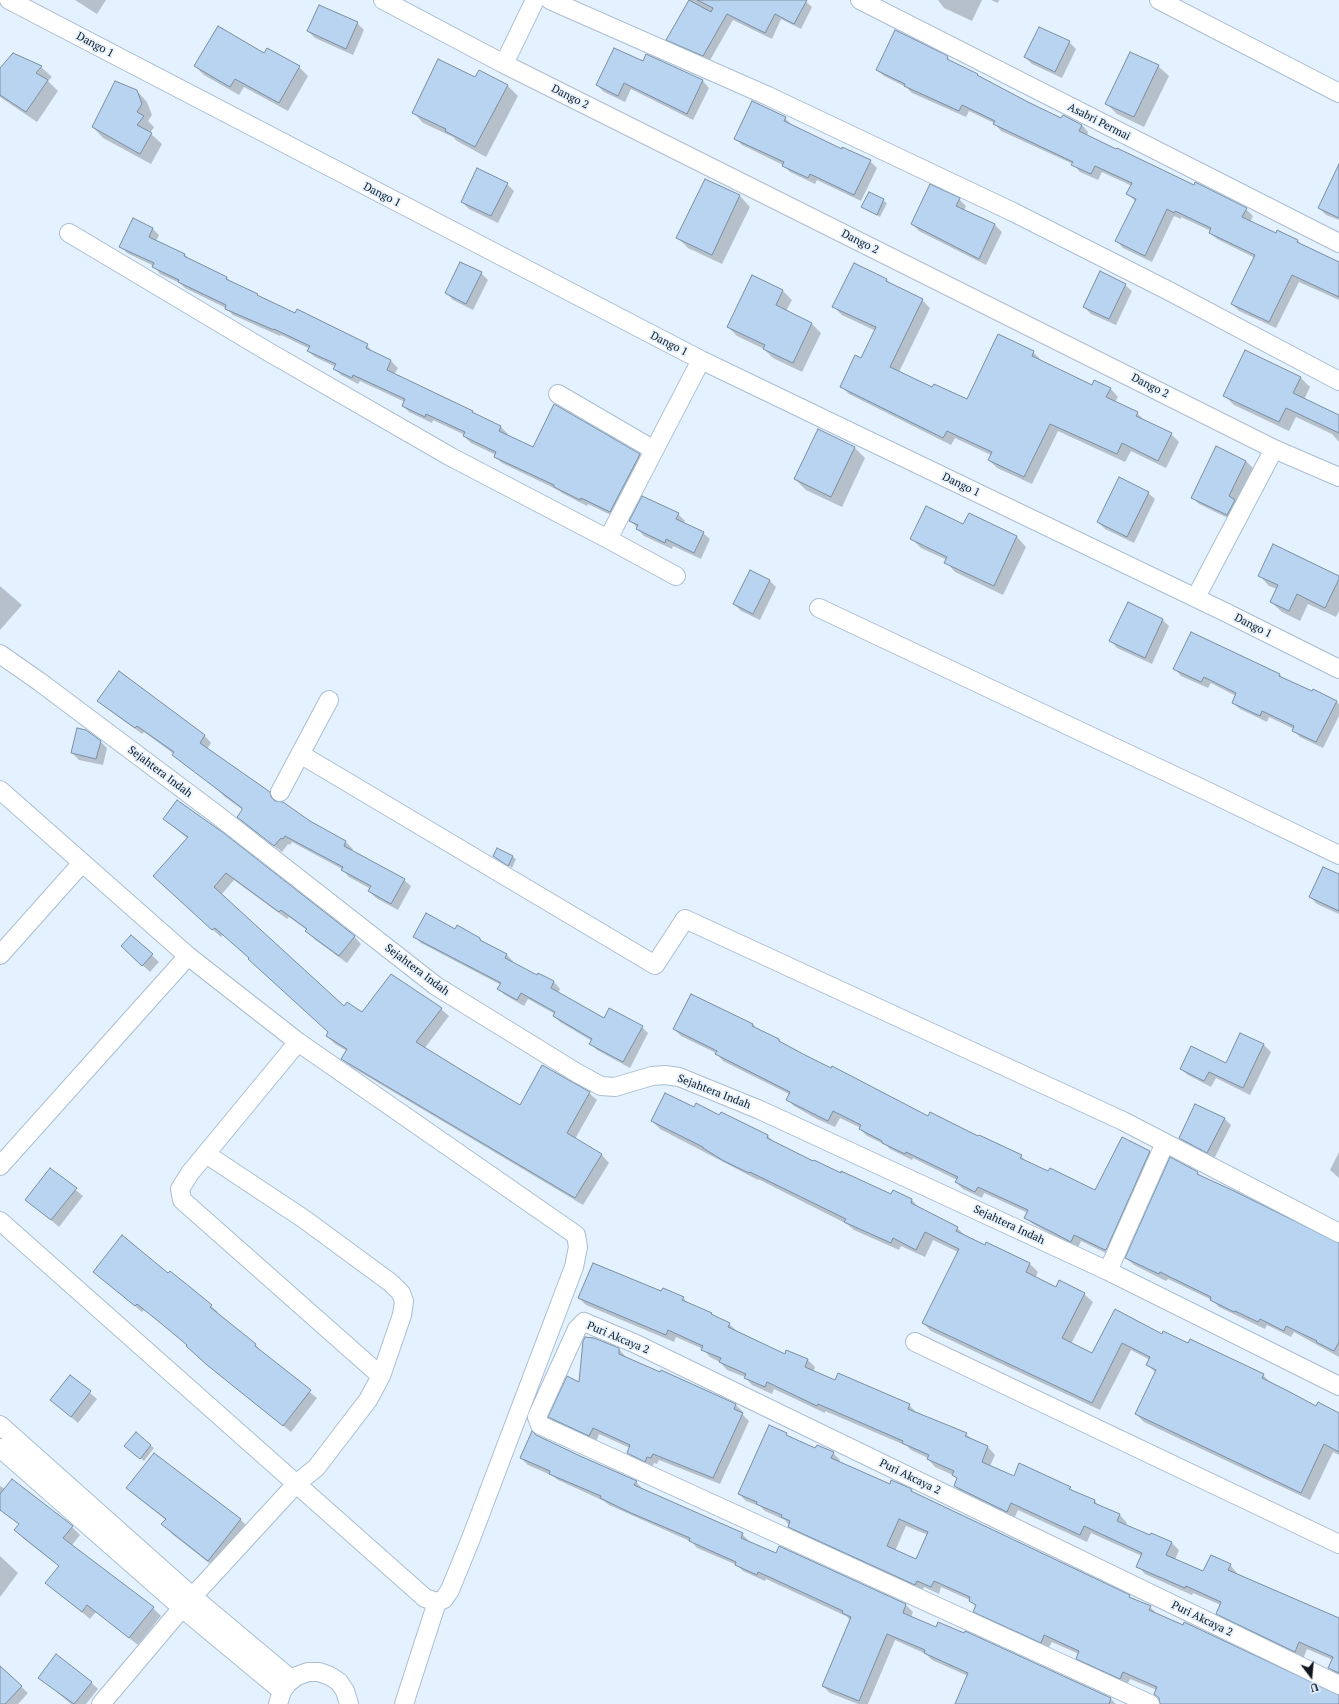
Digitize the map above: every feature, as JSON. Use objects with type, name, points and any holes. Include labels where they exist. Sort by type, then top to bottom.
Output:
[{"type":"street","name":"Dango 1","points":[[9,0],[700,360],[1196,597],[1339,669]]},
{"type":"street","name":"Dango 2","points":[[383,0],[504,64],[1274,449],[1339,478]]},
{"type":"street","points":[[504,64],[535,0]]},
{"type":"street","points":[[550,0],[768,96],[1013,212],[1167,290],[1339,381]]},
{"type":"street","name":"Asabri Permai","points":[[860,0],[1339,243]]},
{"type":"street","points":[[1159,0],[1339,93]]},
{"type":"street","points":[[69,233],[267,351],[451,457],[676,576]]},
{"type":"street","points":[[608,539],[700,360]]},
{"type":"street","points":[[558,394],[654,450]]},
{"type":"street","points":[[1196,597],[1274,449]]},
{"type":"street","points":[[819,608],[1197,786],[1339,855]]},
{"type":"street","name":"Sejahtera Indah","points":[[0,654],[40,682],[216,814],[436,986],[577,1073],[601,1086],[615,1087],[652,1076],[665,1075],[679,1077],[760,1110],[1108,1271],[1339,1386]]},
{"type":"street","points":[[280,792],[329,700]]},
{"type":"street","points":[[300,754],[655,964],[685,919],[1123,1121],[1339,1233]]},
{"type":"street","points":[[0,790],[188,956],[298,1042],[576,1235],[578,1247],[574,1267],[470,1541],[450,1590],[444,1599],[437,1602],[424,1598],[297,1483],[0,1221]]},
{"type":"street","points":[[0,955],[82,863]]},
{"type":"street","points":[[0,1166],[188,956]]},
{"type":"street","points":[[298,1042],[190,1173],[180,1189],[182,1200],[381,1376]]},
{"type":"street","points":[[1108,1271],[1165,1143]]},
{"type":"street","points":[[100,1704],[188,1603],[297,1483],[316,1468],[368,1400],[381,1376],[402,1315],[404,1301],[401,1293],[391,1283],[304,1219],[206,1154]]},
{"type":"street","name":"Puri Akcaya 2","points":[[1150,1704],[540,1426],[537,1417],[580,1324],[584,1322],[636,1344],[1339,1685]]},
{"type":"street","points":[[915,1342],[1339,1544]]},
{"type":"street","points":[[0,1425],[284,1692],[297,1676],[308,1672],[319,1672],[330,1676],[339,1682],[345,1691],[349,1704]]},
{"type":"street","points":[[0,1448],[188,1603]]},
{"type":"street","points":[[404,1704],[437,1602]]},
{"type":"building","points":[[689,0],[711,12],[713,8],[697,0],[807,0],[794,24],[775,14],[765,33],[727,14],[703,56],[666,40]]},
{"type":"building","points":[[319,5],[358,22],[346,49],[307,31]]},
{"type":"building","points":[[218,26],[264,53],[267,48],[300,66],[279,103],[235,79],[230,87],[194,66]]},
{"type":"building","points":[[1039,27],[1070,41],[1055,72],[1024,57]]},
{"type":"building","points":[[895,30],[948,56],[947,59],[978,74],[977,75],[1028,102],[1061,118],[1063,115],[1082,125],[1079,131],[1194,185],[1195,182],[1247,208],[1242,217],[1276,233],[1277,230],[1298,240],[1297,242],[1339,262],[1339,297],[1292,275],[1269,322],[1231,304],[1255,255],[1209,233],[1211,228],[1175,211],[1174,213],[1167,209],[1145,256],[1115,241],[1136,199],[1126,194],[1132,183],[1095,166],[1091,174],[1071,165],[1073,162],[993,124],[995,121],[962,105],[959,111],[904,86],[905,84],[876,70]]},
{"type":"building","points":[[614,48],[643,61],[646,54],[703,80],[687,114],[624,83],[618,96],[596,85]]},
{"type":"building","points":[[1130,52],[1159,65],[1134,117],[1105,104]]},
{"type":"building","points":[[13,53],[42,66],[36,73],[48,80],[26,112],[0,95],[0,68]]},
{"type":"building","points":[[438,59],[475,77],[479,70],[508,85],[475,147],[445,131],[446,129],[412,113]]},
{"type":"building","points":[[115,81],[137,90],[142,104],[137,112],[144,116],[137,125],[152,133],[140,154],[92,127]]},
{"type":"building","points":[[752,101],[786,117],[784,121],[842,149],[842,147],[871,160],[854,195],[810,174],[808,178],[782,166],[784,162],[734,139]]},
{"type":"building","points":[[1339,164],[1339,218],[1318,208]]},
{"type":"building","points":[[477,168],[508,183],[491,216],[461,202]]},
{"type":"building","points":[[705,179],[740,195],[712,255],[676,238]]},
{"type":"building","points":[[930,184],[960,198],[956,206],[995,224],[979,259],[911,224]]},
{"type":"building","points":[[869,192],[884,199],[877,215],[861,207]]},
{"type":"building","points":[[133,218],[153,228],[149,237],[185,254],[184,256],[227,277],[226,279],[258,294],[257,295],[295,313],[297,309],[368,344],[366,348],[391,360],[387,370],[473,411],[472,412],[501,426],[499,431],[533,447],[554,404],[640,454],[610,512],[581,498],[580,500],[554,487],[554,485],[494,457],[496,452],[463,436],[465,432],[426,414],[425,417],[402,406],[405,399],[353,375],[352,378],[333,369],[336,364],[307,351],[310,346],[274,329],[225,309],[226,305],[178,282],[179,280],[152,267],[154,263],[119,247]]},
{"type":"building","points":[[460,262],[482,272],[466,304],[445,293]]},
{"type":"building","points":[[854,263],[923,299],[890,367],[932,387],[934,384],[967,399],[998,334],[1034,351],[1032,356],[1092,385],[1094,380],[1111,388],[1106,397],[1138,412],[1136,416],[1172,433],[1158,461],[1122,443],[1117,454],[1050,424],[1024,477],[988,460],[992,452],[947,431],[943,438],[840,387],[855,355],[861,358],[876,327],[832,307]]},
{"type":"building","points":[[1100,271],[1126,284],[1109,319],[1083,307]]},
{"type":"building","points":[[752,275],[783,290],[776,305],[812,323],[793,363],[763,349],[765,345],[727,327]]},
{"type":"building","points":[[1245,350],[1301,377],[1293,393],[1339,415],[1339,433],[1286,408],[1279,422],[1223,396]]},
{"type":"building","points":[[818,429],[855,447],[831,497],[794,479]]},
{"type":"building","points":[[1216,446],[1246,461],[1229,496],[1235,500],[1227,515],[1191,498]]},
{"type":"building","points":[[1119,477],[1149,492],[1127,537],[1097,522]]},
{"type":"building","points":[[642,496],[679,513],[676,519],[704,532],[694,553],[666,539],[665,543],[636,529],[638,525],[629,521]]},
{"type":"building","points":[[926,506],[963,524],[969,513],[1017,536],[994,586],[944,563],[947,557],[910,539]]},
{"type":"building","points":[[1273,544],[1339,576],[1339,579],[1325,608],[1297,594],[1289,611],[1270,602],[1278,585],[1258,576]]},
{"type":"building","points":[[750,570],[770,580],[753,614],[733,604]]},
{"type":"building","points":[[1128,602],[1163,619],[1145,658],[1109,641]]},
{"type":"building","points":[[1191,632],[1280,674],[1279,676],[1312,691],[1313,689],[1337,701],[1316,742],[1292,731],[1294,726],[1262,711],[1260,716],[1232,703],[1236,693],[1204,677],[1201,682],[1173,669]]},
{"type":"building","points":[[119,671],[205,735],[200,743],[270,792],[271,797],[275,801],[283,802],[310,821],[346,841],[344,846],[405,879],[391,904],[368,891],[371,886],[341,870],[343,867],[285,836],[283,839],[281,838],[274,846],[237,817],[242,808],[172,755],[174,752],[137,726],[135,728],[97,701]]},
{"type":"building","points":[[77,728],[86,730],[101,741],[96,759],[71,753]]},
{"type":"building","points":[[177,800],[225,834],[355,936],[339,956],[305,931],[307,929],[281,910],[279,912],[226,873],[214,887],[344,1006],[347,1002],[362,1012],[391,974],[442,1008],[416,1042],[520,1105],[542,1065],[590,1092],[567,1133],[602,1154],[575,1198],[341,1059],[347,1049],[326,1036],[328,1032],[248,959],[249,958],[215,928],[212,930],[153,876],[188,837],[163,819]]},
{"type":"building","points":[[497,848],[513,856],[508,866],[493,856]]},
{"type":"building","points":[[1323,867],[1339,874],[1339,911],[1309,897]]},
{"type":"building","points":[[426,913],[455,929],[457,925],[480,938],[480,940],[507,954],[505,958],[537,975],[538,973],[554,981],[551,988],[604,1018],[609,1008],[643,1026],[623,1062],[589,1044],[592,1039],[553,1016],[555,1012],[521,993],[517,1000],[497,989],[501,983],[413,937]]},
{"type":"building","points":[[131,935],[153,954],[142,966],[121,946]]},
{"type":"building","points":[[691,994],[753,1024],[752,1026],[779,1039],[779,1041],[803,1054],[831,1068],[832,1066],[928,1116],[930,1112],[978,1136],[979,1135],[1022,1155],[1020,1158],[1048,1171],[1050,1168],[1095,1190],[1122,1137],[1150,1151],[1107,1248],[1105,1250],[1074,1235],[1071,1242],[1024,1218],[1028,1210],[978,1187],[975,1192],[955,1182],[958,1177],[906,1152],[905,1154],[882,1143],[882,1141],[859,1129],[861,1125],[833,1111],[828,1121],[786,1100],[790,1092],[715,1054],[717,1051],[673,1029]]},
{"type":"building","points":[[1240,1033],[1264,1044],[1243,1088],[1209,1072],[1204,1081],[1180,1069],[1191,1046],[1226,1063]]},
{"type":"building","points":[[665,1093],[694,1107],[696,1103],[719,1115],[721,1112],[768,1135],[767,1138],[813,1161],[814,1160],[841,1173],[841,1171],[891,1194],[893,1190],[912,1199],[911,1203],[958,1227],[956,1231],[985,1245],[986,1242],[1030,1263],[1026,1272],[1056,1287],[1059,1280],[1085,1293],[1062,1338],[1092,1353],[1115,1309],[1162,1334],[1163,1331],[1188,1343],[1190,1339],[1264,1374],[1262,1378],[1316,1406],[1318,1402],[1339,1413],[1339,1452],[1324,1444],[1301,1493],[1135,1414],[1156,1370],[1146,1365],[1150,1357],[1122,1343],[1092,1403],[922,1323],[959,1249],[925,1232],[916,1250],[893,1238],[891,1243],[844,1222],[846,1219],[750,1172],[749,1173],[724,1161],[703,1147],[651,1121]]},
{"type":"building","points":[[1195,1104],[1225,1118],[1207,1153],[1179,1138]]},
{"type":"building","points":[[1170,1157],[1198,1172],[1197,1174],[1339,1243],[1339,1342],[1334,1351],[1286,1326],[1284,1331],[1260,1319],[1258,1322],[1235,1311],[1234,1312],[1210,1300],[1211,1297],[1160,1272],[1159,1274],[1125,1258]]},
{"type":"building","points":[[50,1168],[77,1188],[51,1220],[25,1200]]},
{"type":"building","points":[[122,1235],[168,1273],[170,1271],[212,1305],[210,1307],[256,1344],[255,1346],[311,1390],[283,1426],[207,1365],[186,1346],[187,1345],[163,1325],[137,1304],[135,1306],[93,1272]]},
{"type":"building","points":[[593,1263],[661,1291],[663,1288],[684,1297],[682,1300],[712,1313],[711,1314],[730,1323],[728,1327],[785,1354],[786,1350],[808,1359],[805,1367],[835,1380],[838,1373],[910,1404],[908,1409],[967,1433],[965,1436],[988,1446],[982,1462],[1014,1476],[1019,1463],[1071,1487],[1069,1489],[1095,1500],[1094,1503],[1120,1514],[1117,1521],[1150,1535],[1151,1533],[1172,1542],[1166,1555],[1203,1571],[1211,1555],[1231,1564],[1228,1570],[1339,1618],[1339,1673],[1328,1668],[1333,1657],[1299,1642],[1295,1652],[1216,1614],[1221,1602],[1186,1586],[1185,1588],[1136,1567],[1142,1553],[1084,1526],[1080,1535],[1011,1503],[1007,1512],[954,1486],[957,1478],[952,1475],[954,1471],[927,1459],[929,1455],[902,1443],[903,1441],[818,1404],[817,1406],[767,1382],[765,1387],[744,1378],[746,1374],[719,1362],[721,1358],[701,1350],[703,1346],[668,1330],[666,1335],[578,1298]]},
{"type":"building","points":[[585,1337],[594,1338],[619,1348],[619,1354],[660,1372],[661,1370],[736,1404],[734,1409],[743,1413],[713,1478],[653,1454],[651,1458],[647,1457],[645,1462],[627,1453],[630,1445],[593,1428],[589,1436],[548,1417],[567,1376],[579,1382],[583,1341]]},
{"type":"building","points":[[70,1375],[91,1391],[71,1417],[50,1400]]},
{"type":"building","points":[[769,1425],[787,1433],[786,1435],[815,1448],[817,1445],[834,1452],[831,1458],[890,1484],[891,1480],[912,1489],[911,1491],[1130,1595],[1129,1597],[1151,1606],[1149,1610],[1183,1625],[1184,1622],[1339,1695],[1339,1704],[1160,1704],[1159,1698],[1154,1694],[1157,1687],[1123,1672],[1120,1679],[1076,1659],[1079,1651],[1044,1635],[1041,1643],[973,1612],[976,1605],[969,1601],[970,1597],[934,1581],[931,1587],[917,1581],[915,1585],[788,1527],[790,1521],[781,1517],[782,1515],[756,1504],[757,1502],[738,1494]],"holes":[[[899,1519],[928,1532],[916,1559],[887,1546]]]},
{"type":"building","points":[[532,1431],[536,1435],[580,1456],[637,1481],[634,1485],[743,1533],[741,1538],[776,1553],[779,1546],[906,1604],[903,1613],[936,1627],[938,1622],[964,1633],[965,1631],[1111,1698],[1109,1704],[955,1704],[968,1673],[924,1653],[925,1650],[887,1634],[859,1701],[822,1686],[851,1617],[842,1613],[843,1611],[758,1572],[757,1575],[735,1565],[736,1562],[689,1541],[690,1538],[631,1513],[600,1498],[601,1496],[549,1474],[550,1471],[520,1458]]},
{"type":"building","points":[[136,1432],[151,1445],[140,1459],[124,1446]]},
{"type":"building","points":[[154,1453],[241,1519],[208,1561],[161,1524],[166,1519],[126,1488]]},
{"type":"building","points":[[12,1479],[73,1526],[63,1538],[154,1607],[129,1638],[87,1605],[82,1612],[45,1583],[59,1566],[14,1530],[19,1524],[0,1510],[0,1494]]},
{"type":"building","points":[[56,1654],[92,1682],[74,1704],[38,1678]]},
{"type":"building","points":[[0,1666],[22,1686],[5,1704],[0,1704]]}]
